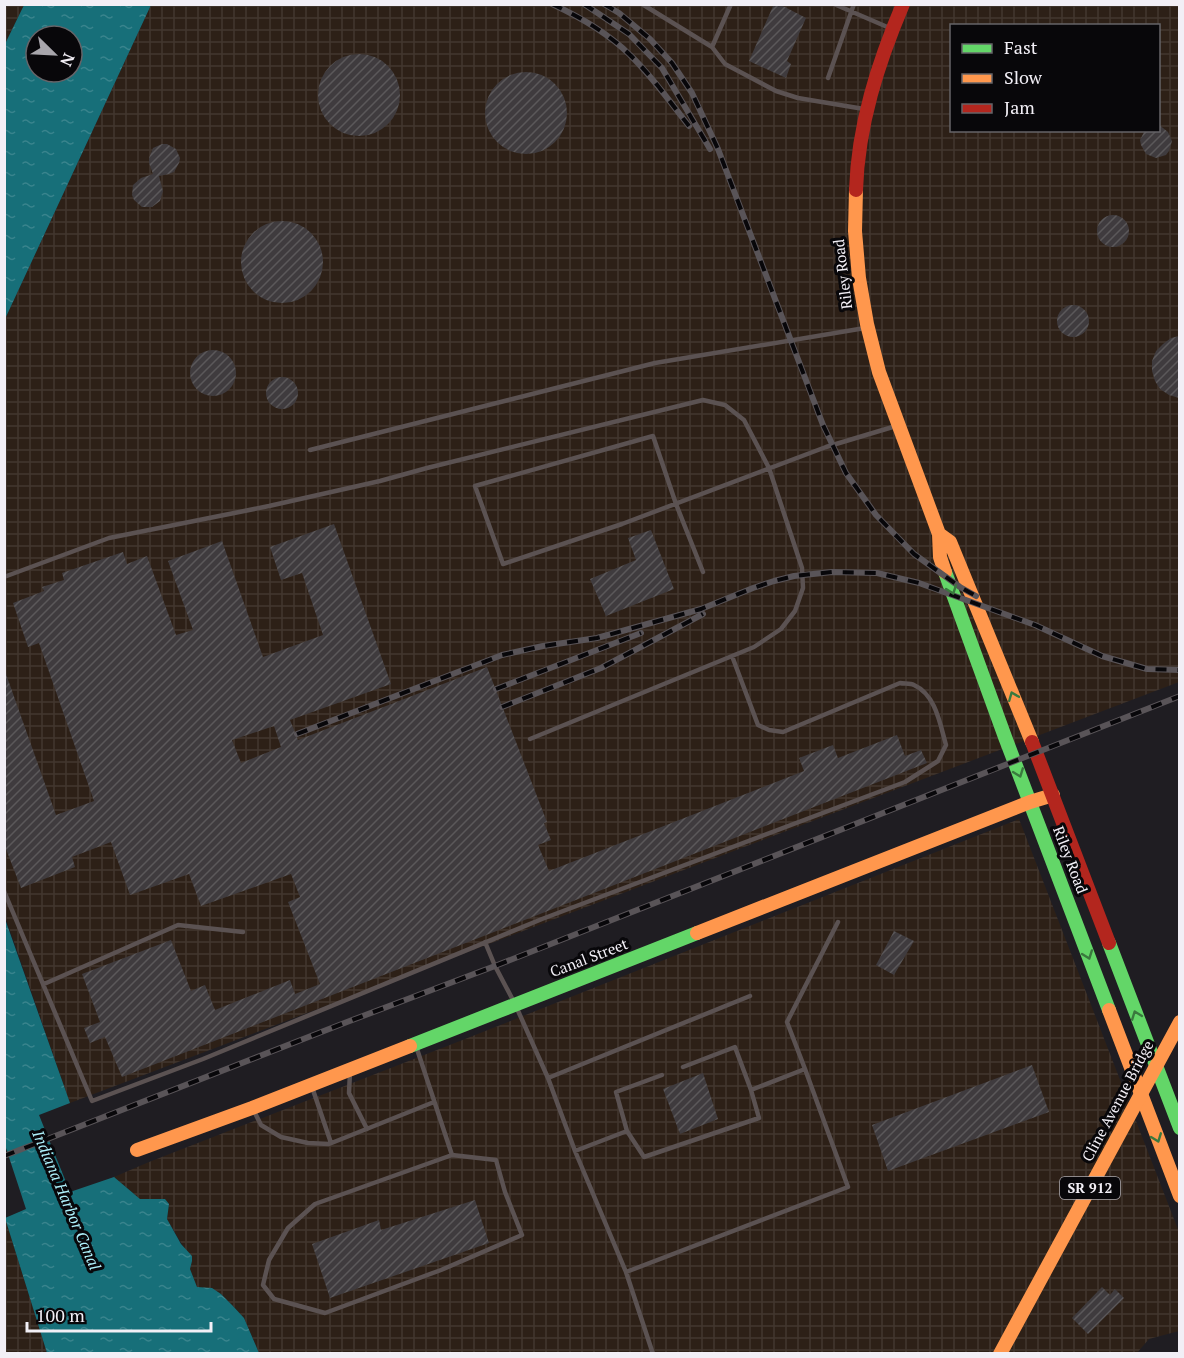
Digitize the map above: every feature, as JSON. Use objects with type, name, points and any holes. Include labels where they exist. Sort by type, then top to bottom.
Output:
[{"type":"main road","name":"Riley Road","points":[[903,4],[876,71],[866,109],[858,158],[856,259],[868,328],[879,372],[939,534],[942,564],[1179,1196]]},
{"type":"main road","name":"Riley Road","points":[[939,534],[950,542],[1028,732],[1179,1128]]},
{"type":"main road","name":"Canal Street","points":[[137,1150],[252,1108],[1030,802],[1053,795]]},
{"type":"main road","name":"Cline Avenue Bridge","points":[[1000,1353],[1179,1022]]},
{"type":"lane","points":[[642,4],[712,47],[725,64],[776,91],[798,98],[866,109]]},
{"type":"lane","points":[[712,47],[731,4]]},
{"type":"lane","points":[[834,4],[892,29]]},
{"type":"lane","points":[[828,78],[854,4]]},
{"type":"lane","points":[[310,450],[655,363],[868,328]]},
{"type":"lane","points":[[4,577],[109,538],[380,481],[703,400],[725,405],[744,420],[769,468],[802,568],[803,588],[795,611],[781,630],[754,647],[530,739]]},
{"type":"lane","points":[[703,572],[676,504],[653,436],[475,486],[503,564],[622,524],[676,504],[769,468],[826,447],[899,426]]},
{"type":"lane","points":[[4,891],[92,1101],[203,1059],[564,910],[905,782],[938,761],[946,745],[936,711],[926,694],[913,684],[900,683],[783,732],[769,730],[758,725],[732,656]]},
{"type":"lane","points":[[626,1272],[848,1187],[787,1022],[838,922]]},
{"type":"lane","points":[[44,984],[178,924],[243,932]]},
{"type":"lane","points":[[485,942],[548,1078],[575,1151],[626,1272],[653,1353]]},
{"type":"lane","points":[[548,1078],[750,996]]},
{"type":"lane","points":[[415,1044],[452,1155]]},
{"type":"lane","points":[[662,1075],[616,1092],[627,1131],[644,1157],[759,1118],[735,1047],[683,1067]]},
{"type":"lane","points":[[350,1069],[349,1093],[367,1129]]},
{"type":"lane","points":[[751,1090],[805,1069]]},
{"type":"lane","points":[[311,1084],[331,1143]]},
{"type":"lane","points":[[252,1108],[261,1125],[281,1137],[308,1143],[331,1143],[434,1102]]},
{"type":"lane","points":[[575,1151],[627,1131]]},
{"type":"lane","points":[[452,1155],[496,1160],[505,1192],[522,1235],[441,1270],[325,1313],[274,1299],[263,1286],[269,1260],[288,1228],[315,1204],[452,1155]]},
{"type":"shaded area","points":[[5,5],[24,5],[5,44]]},
{"type":"shaded area","points":[[151,5],[1179,5],[1179,682],[70,1103],[5,916],[5,319]]},
{"type":"shaded area","points":[[1019,819],[1179,1232],[1179,1331],[1149,1339],[1136,1354],[259,1353],[244,1318],[232,1305],[221,1294],[197,1288],[190,1269],[192,1261],[167,1219],[169,1204],[165,1199],[140,1199],[114,1177],[149,1162]]},
{"type":"shaded area","points":[[5,1218],[47,1353],[5,1354]]},
{"type":"water","points":[[24,5],[151,5],[5,319],[5,44]]},
{"type":"water","name":"Indiana Harbor Canal","points":[[4,916],[70,1103],[39,1115],[70,1192],[114,1177],[140,1199],[165,1199],[169,1204],[167,1219],[181,1244],[192,1256],[190,1269],[197,1287],[212,1288],[232,1305],[244,1318],[259,1353],[47,1353],[5,1218],[26,1209],[5,1145]]},
{"type":"building","points":[[774,4],[779,4],[806,18],[787,61],[791,64],[786,78],[749,61]]},
{"type":"building","points":[[359,54],[375,57],[388,66],[397,79],[400,95],[397,111],[388,124],[375,133],[359,136],[343,133],[330,124],[321,111],[318,95],[321,79],[330,66],[343,57]]},
{"type":"building","points":[[526,72],[542,75],[555,84],[564,97],[567,113],[564,129],[555,142],[542,151],[526,154],[510,151],[497,142],[488,129],[485,113],[488,97],[497,84],[510,75]]},
{"type":"building","points":[[1160,126],[1168,132],[1172,141],[1166,155],[1156,158],[1146,154],[1140,140],[1144,132],[1160,132]]},
{"type":"building","points":[[162,144],[176,149],[180,158],[179,163],[174,172],[159,176],[163,191],[160,201],[152,207],[142,207],[134,200],[133,185],[141,178],[153,174],[149,158],[153,148]]},
{"type":"building","points":[[1113,215],[1124,220],[1129,231],[1124,242],[1113,247],[1102,242],[1097,231],[1102,220]]},
{"type":"building","points":[[282,221],[298,224],[311,233],[320,246],[323,262],[320,278],[311,291],[298,300],[282,303],[266,300],[253,291],[244,278],[241,262],[244,246],[253,233],[266,224]]},
{"type":"building","points":[[1073,305],[1084,310],[1089,321],[1084,332],[1073,337],[1062,332],[1057,321],[1062,310]]},
{"type":"building","points":[[1179,336],[1179,398],[1160,389],[1152,371],[1152,361],[1156,351],[1163,344]]},
{"type":"building","points":[[218,350],[230,356],[235,364],[235,382],[230,390],[222,395],[208,396],[200,393],[193,386],[190,368],[193,360],[200,353]]},
{"type":"building","points":[[282,377],[293,382],[298,393],[293,404],[282,409],[271,404],[266,393],[271,382]]},
{"type":"building","points":[[334,524],[391,684],[290,720],[298,740],[487,667],[547,822],[544,823],[551,840],[538,845],[549,871],[804,771],[799,758],[833,745],[838,758],[897,735],[905,756],[921,750],[927,763],[122,1077],[105,1037],[90,1043],[84,1028],[100,1022],[82,974],[171,940],[191,991],[205,985],[215,1010],[290,980],[295,994],[320,984],[288,902],[300,897],[291,874],[201,906],[189,874],[130,895],[111,842],[72,857],[75,867],[21,888],[4,844],[4,674],[6,674],[56,815],[94,801],[39,643],[28,647],[13,603],[44,591],[42,587],[64,580],[62,573],[123,552],[127,564],[147,556],[176,635],[193,630],[168,561],[222,541],[263,657],[323,635],[302,573],[281,580],[270,547]],"holes":[[[274,726],[281,747],[241,763],[232,740]]]},
{"type":"building","points":[[651,530],[674,589],[606,616],[590,579],[636,560],[628,538]]},
{"type":"building","points":[[894,931],[914,941],[894,975],[876,965]]},
{"type":"building","points":[[1032,1065],[1049,1112],[888,1171],[872,1125]]},
{"type":"building","points":[[703,1073],[718,1119],[680,1134],[663,1089]]},
{"type":"building","points":[[475,1200],[489,1243],[330,1298],[312,1244],[379,1220],[381,1230]]},
{"type":"building","points":[[1102,1287],[1110,1295],[1115,1289],[1124,1298],[1088,1334],[1072,1318]]},
{"type":"railway","points":[[552,4],[593,26],[621,47],[661,89],[689,126]]},
{"type":"railway","points":[[584,4],[629,34],[662,68],[710,149]]},
{"type":"railway","points":[[604,4],[619,13],[650,39],[672,63],[692,93],[718,149],[823,425],[846,473],[876,515],[914,554],[976,596]]},
{"type":"railway","points":[[297,734],[502,655],[597,638],[701,609],[774,581],[794,576],[832,572],[877,573],[919,583],[1035,625],[1102,656],[1147,669],[1180,670]]},
{"type":"railway","points":[[502,707],[601,668],[703,614]]},
{"type":"railway","points":[[496,689],[641,633]]},
{"type":"railway","points":[[4,1156],[495,966],[1180,696]]},
{"type":"traffic: fast","points":[[945,572],[1109,1010]]},
{"type":"traffic: fast","points":[[410,1046],[697,933]]},
{"type":"traffic: fast","points":[[1109,943],[1180,1128]]},
{"type":"traffic: slow","points":[[856,190],[855,231],[859,278],[867,324],[879,372],[939,534],[940,557],[945,572]]},
{"type":"traffic: slow","points":[[939,534],[950,542],[1032,742]]},
{"type":"traffic: slow","points":[[697,933],[1053,795]]},
{"type":"traffic: slow","points":[[1109,1010],[1180,1196]]},
{"type":"traffic: slow","points":[[1000,1354],[1180,1022]]},
{"type":"traffic: slow","points":[[137,1150],[410,1046]]},
{"type":"traffic: jam","points":[[856,190],[865,118],[885,49],[903,4]]},
{"type":"traffic: jam","points":[[1032,742],[1109,943]]}]
